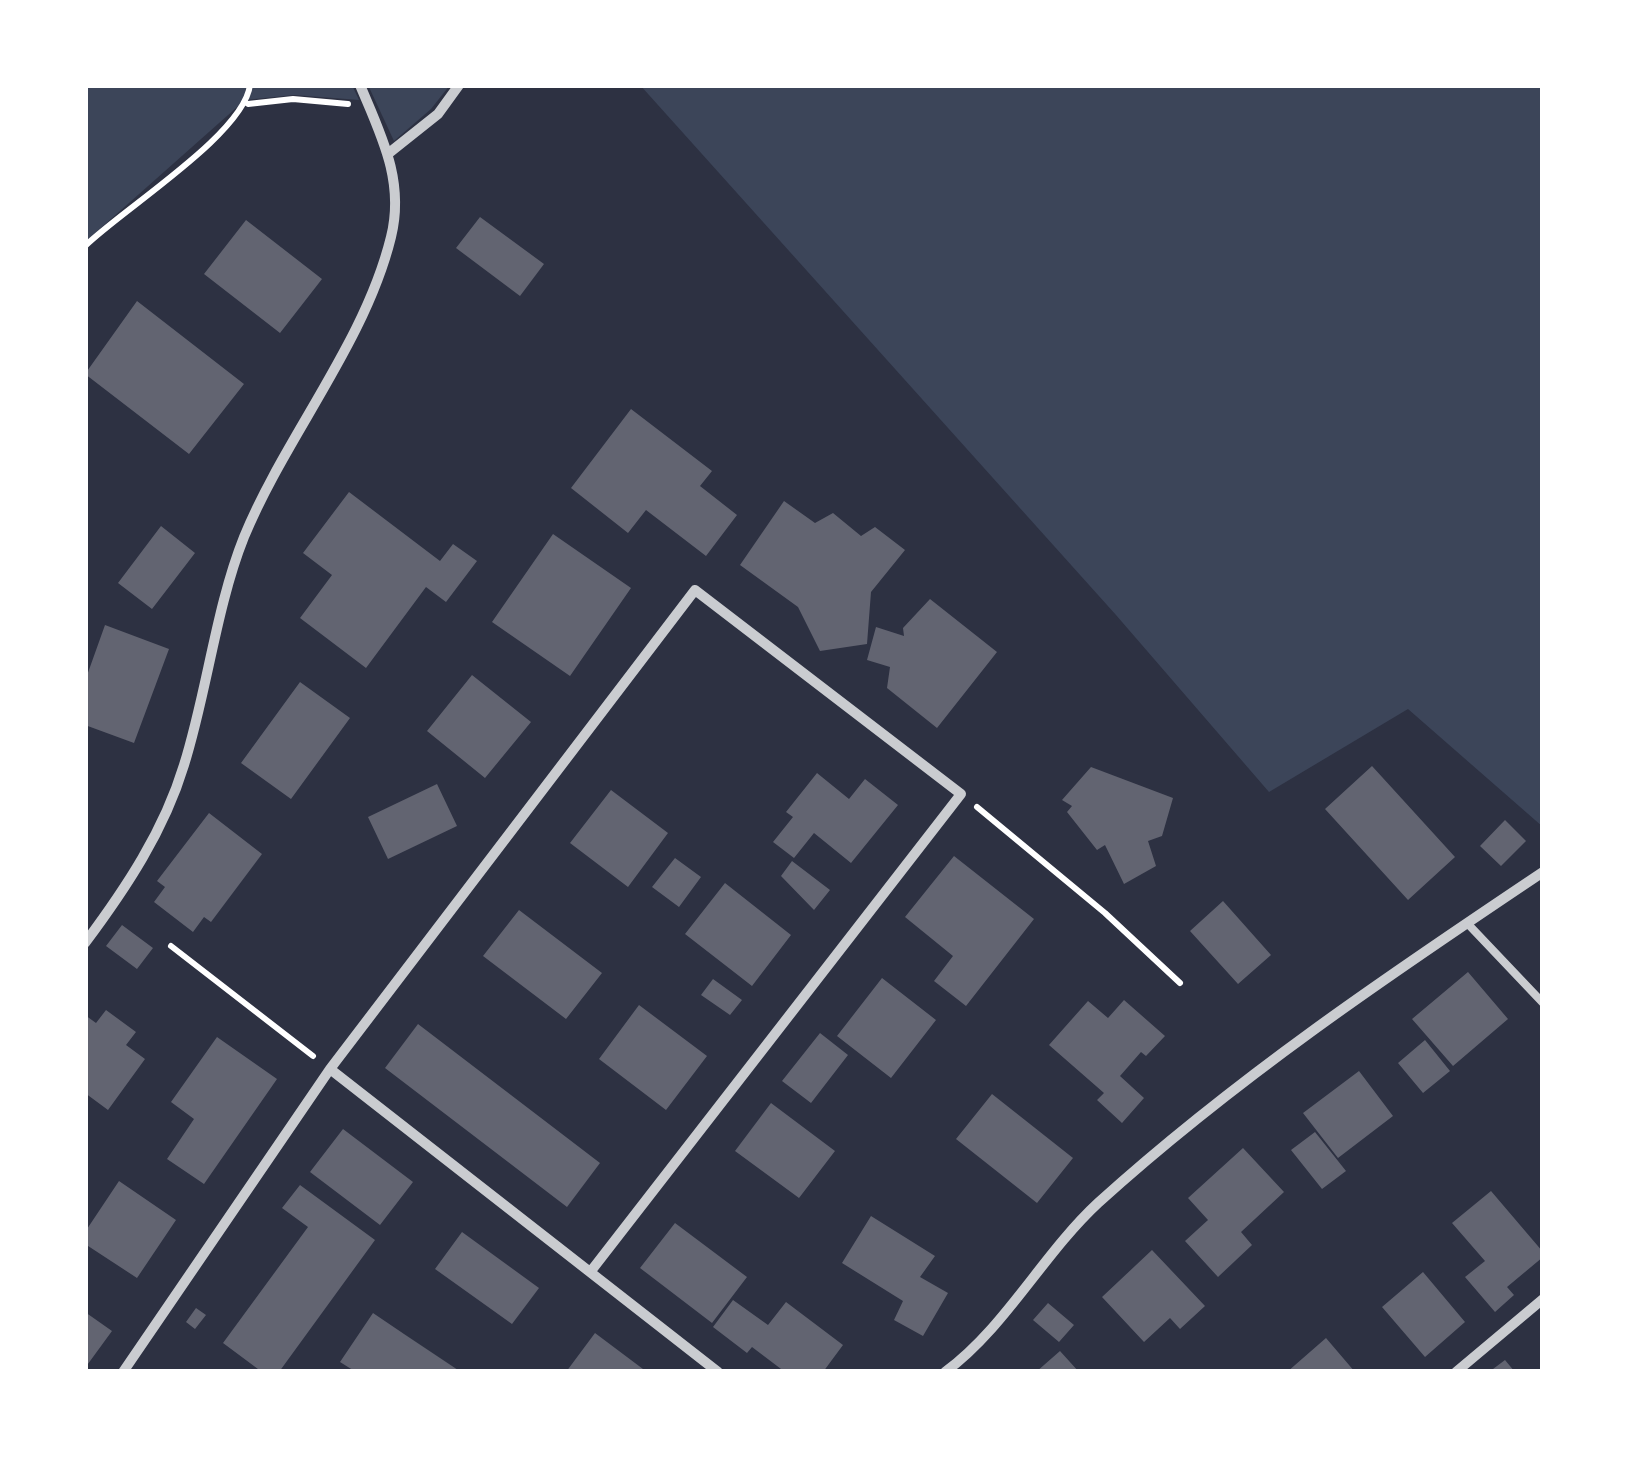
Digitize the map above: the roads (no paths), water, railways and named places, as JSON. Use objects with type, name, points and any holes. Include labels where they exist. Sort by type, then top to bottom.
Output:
[{"type":"street","points":[[85,943],[160,829],[184,766],[244,539],[368,298],[391,237],[396,195],[390,153],[360,85]]},
{"type":"street","points":[[390,153],[438,114],[459,85]]},
{"type":"street","points":[[123,1372],[330,1069],[695,590],[961,794],[590,1271]]},
{"type":"street","points":[[945,1372],[1094,1208],[1182,1129],[1466,923],[1543,872]]},
{"type":"street","points":[[330,1069],[718,1372]]},
{"type":"street","points":[[1456,1372],[1543,1299]]},
{"type":"lane","points":[[1466,923],[1543,1003]]}]
